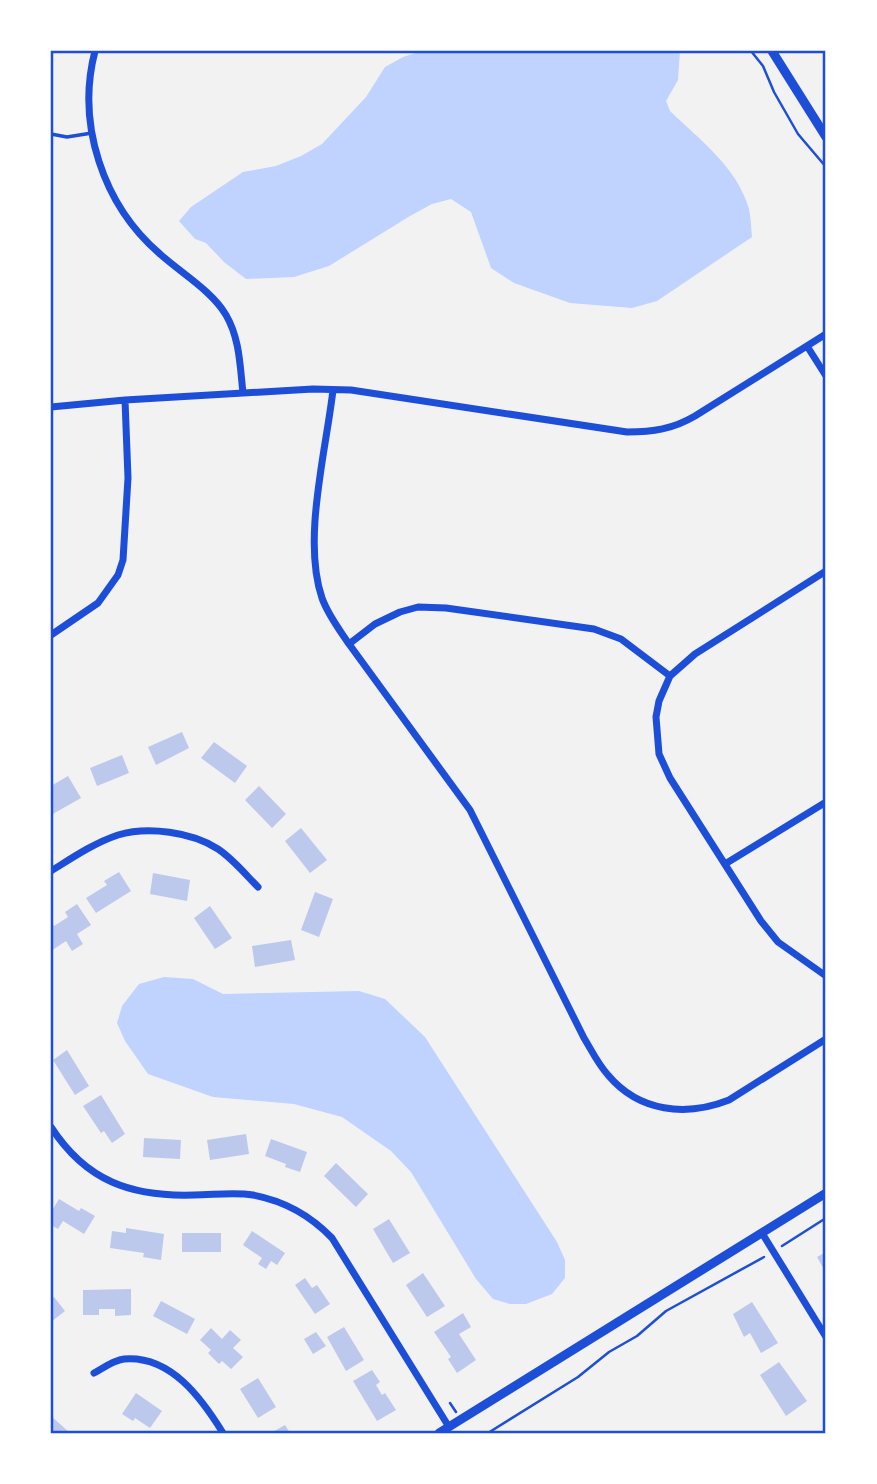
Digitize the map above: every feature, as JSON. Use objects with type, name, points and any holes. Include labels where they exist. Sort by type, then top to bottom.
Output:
[{"type":"street","points":[[94,51],[89,88],[92,133],[103,174],[125,216],[152,247],[216,303],[228,318],[239,350],[243,393]]},
{"type":"street","points":[[772,51],[826,137]]},
{"type":"street","points":[[51,407],[125,400],[333,390],[370,393],[627,432],[657,431],[681,424],[695,416],[826,334]]},
{"type":"street","points":[[807,346],[826,376]]},
{"type":"street","points":[[333,390],[314,533],[317,574],[322,597],[349,644],[470,810],[584,1038],[602,1068],[617,1086],[647,1104],[692,1111],[729,1100],[826,1040]]},
{"type":"street","points":[[51,635],[98,603],[118,575],[123,560],[128,478],[125,400]]},
{"type":"street","points":[[826,572],[695,654],[670,676],[659,701],[656,717],[659,754],[670,778],[761,921],[778,942],[826,976]]},
{"type":"street","points":[[349,644],[375,624],[400,612],[418,607],[446,608],[594,629],[621,639],[670,676]]},
{"type":"street","points":[[725,864],[826,802]]},
{"type":"street","points":[[51,871],[100,842],[120,834],[170,833],[192,838],[218,849],[258,887]]},
{"type":"street","points":[[51,1127],[70,1153],[85,1167],[126,1189],[154,1194],[252,1195],[297,1209],[317,1222],[332,1238],[450,1427]]},
{"type":"street","points":[[439,1433],[826,1193]]},
{"type":"street","points":[[762,1233],[826,1337]]},
{"type":"street","points":[[94,1373],[121,1359],[157,1365],[191,1387],[223,1433]]},
{"type":"lane","points":[[51,134],[67,137],[92,133]]},
{"type":"path","points":[[751,51],[763,66],[774,92],[798,134],[826,167]]},
{"type":"path","points":[[781,1246],[826,1218]]},
{"type":"path","points":[[488,1433],[578,1377],[609,1352],[637,1336],[666,1311],[763,1257]]},
{"type":"water","points":[[422,51],[680,51],[678,80],[666,101],[670,111],[716,155],[736,180],[749,209],[752,237],[657,301],[632,308],[570,303],[514,283],[491,268],[471,212],[451,199],[432,204],[410,216],[329,266],[294,277],[246,279],[206,243],[195,239],[179,221],[191,207],[243,172],[276,166],[322,144],[366,97],[385,67]]},
{"type":"water","points":[[164,977],[193,979],[223,994],[359,991],[385,999],[425,1037],[557,1242],[565,1260],[565,1278],[552,1294],[526,1304],[510,1304],[493,1299],[476,1279],[411,1172],[391,1151],[342,1117],[294,1104],[213,1097],[148,1074],[125,1041],[117,1023],[122,1006],[139,984]]},
{"type":"building","points":[[182,732],[189,748],[156,765],[148,747]]},
{"type":"building","points":[[214,742],[247,766],[235,783],[201,758]]},
{"type":"building","points":[[122,755],[129,773],[97,786],[90,768]]},
{"type":"building","points":[[68,776],[81,798],[51,815],[51,786]]},
{"type":"building","points":[[259,786],[286,814],[272,828],[245,800]]},
{"type":"building","points":[[301,828],[327,860],[310,873],[285,841]]},
{"type":"building","points":[[119,872],[131,891],[96,913],[86,898],[107,885],[104,881]]},
{"type":"building","points":[[153,873],[190,880],[187,901],[150,894]]},
{"type":"building","points":[[315,892],[333,899],[319,937],[301,930]]},
{"type":"building","points":[[77,904],[91,925],[77,934],[83,944],[72,951],[66,941],[51,951],[51,921],[54,926],[68,917],[65,912]]},
{"type":"building","points":[[210,906],[232,938],[215,949],[194,918]]},
{"type":"building","points":[[291,940],[295,960],[255,967],[252,946]]},
{"type":"building","points":[[67,1050],[89,1086],[75,1095],[53,1060]]},
{"type":"building","points":[[101,1095],[125,1134],[112,1143],[104,1131],[101,1133],[83,1106]]},
{"type":"building","points":[[246,1134],[249,1154],[210,1160],[207,1140]]},
{"type":"building","points":[[144,1138],[181,1140],[180,1159],[143,1157]]},
{"type":"building","points":[[271,1139],[307,1152],[300,1172],[265,1156]]},
{"type":"building","points":[[336,1163],[368,1194],[356,1207],[324,1176]]},
{"type":"building","points":[[59,1199],[79,1211],[81,1208],[95,1216],[84,1234],[63,1221],[58,1229],[51,1225],[51,1212]]},
{"type":"building","points":[[389,1219],[410,1253],[393,1263],[373,1229]]},
{"type":"building","points":[[126,1228],[164,1234],[161,1260],[143,1257],[144,1253],[110,1248],[112,1231],[126,1233]]},
{"type":"building","points":[[252,1231],[285,1253],[277,1265],[271,1261],[266,1269],[258,1264],[262,1258],[243,1245]]},
{"type":"building","points":[[182,1233],[221,1233],[221,1252],[182,1252]]},
{"type":"building","points":[[826,1252],[826,1273],[817,1257]]},
{"type":"building","points":[[423,1273],[445,1306],[427,1317],[406,1285]]},
{"type":"building","points":[[305,1278],[312,1288],[317,1285],[330,1304],[315,1314],[295,1285]]},
{"type":"building","points":[[131,1289],[131,1315],[115,1316],[115,1309],[99,1309],[99,1315],[83,1315],[83,1290]]},
{"type":"building","points":[[54,1297],[65,1311],[51,1322],[51,1299]]},
{"type":"building","points":[[161,1301],[195,1319],[187,1334],[153,1316]]},
{"type":"building","points":[[752,1302],[778,1343],[761,1353],[750,1333],[744,1337],[733,1314]]},
{"type":"building","points":[[463,1313],[471,1327],[459,1334],[476,1360],[457,1373],[448,1359],[451,1357],[434,1332]]},
{"type":"building","points":[[344,1327],[364,1360],[346,1371],[327,1337]]},
{"type":"building","points":[[211,1328],[222,1339],[230,1330],[241,1340],[233,1348],[243,1357],[231,1369],[222,1361],[219,1364],[208,1353],[211,1350],[200,1340]]},
{"type":"building","points":[[316,1332],[326,1346],[313,1354],[304,1339]]},
{"type":"building","points":[[779,1362],[807,1401],[786,1416],[760,1375]]},
{"type":"building","points":[[372,1370],[380,1382],[376,1385],[382,1395],[385,1393],[396,1410],[377,1421],[353,1381]]},
{"type":"building","points":[[258,1378],[276,1407],[258,1418],[240,1389]]},
{"type":"building","points":[[136,1393],[162,1411],[150,1428],[135,1418],[133,1421],[122,1414]]},
{"type":"building","points":[[51,1416],[70,1433],[51,1433]]},
{"type":"building","points":[[285,1425],[290,1433],[271,1433]]}]
